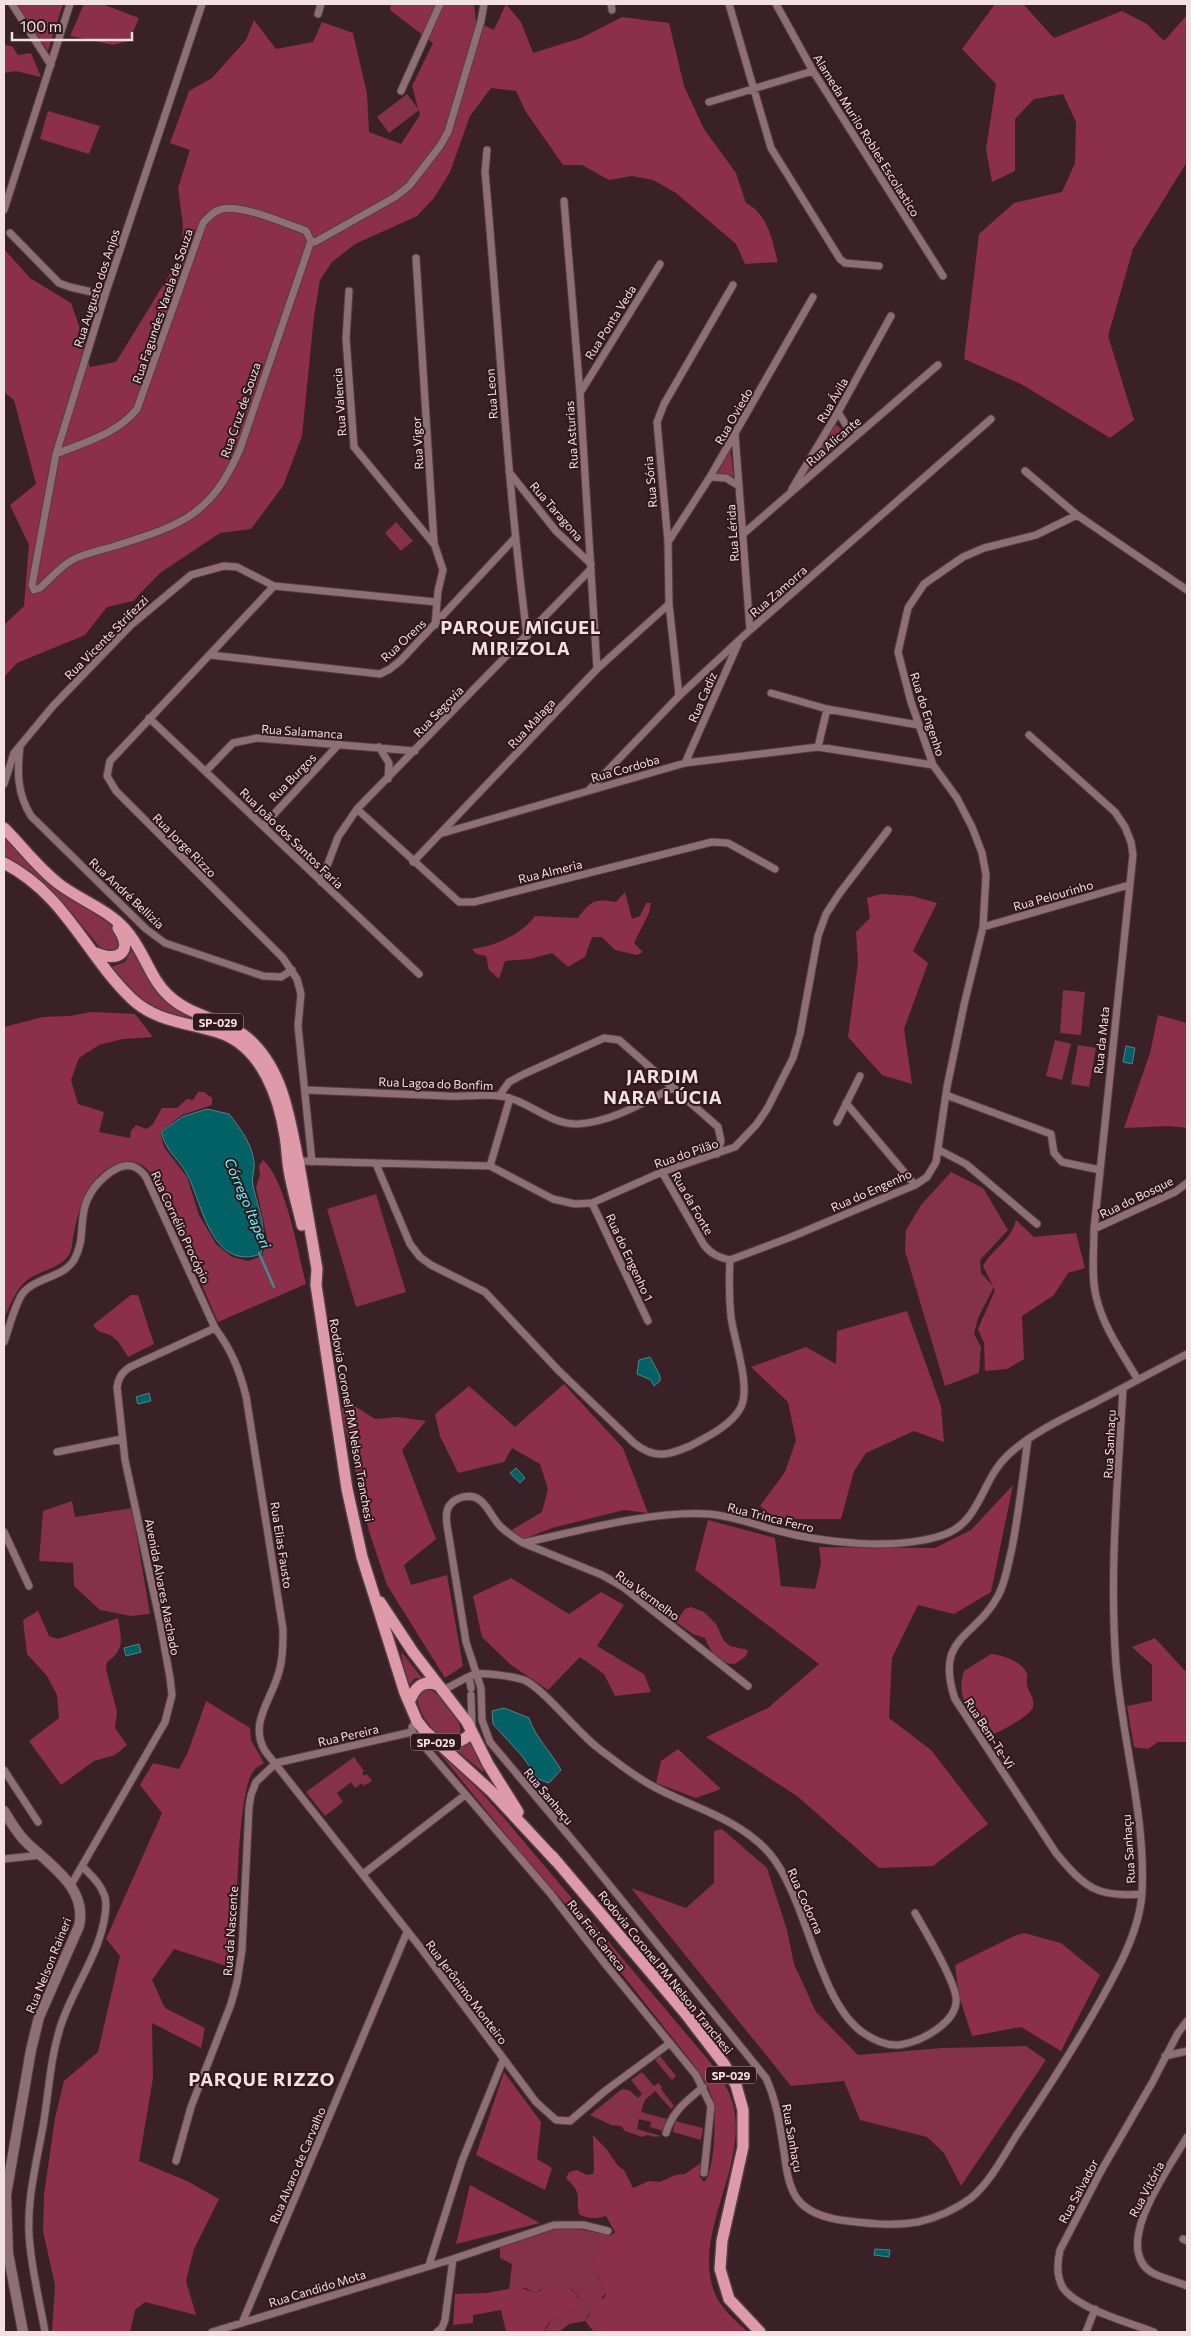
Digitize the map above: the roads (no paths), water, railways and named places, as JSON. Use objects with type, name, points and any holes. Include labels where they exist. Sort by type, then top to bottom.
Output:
[{"type":"highway","name":"Rodovia Coronel PM Nelson Tranchesi","points":[[4,828],[50,877],[118,922],[132,938],[161,988],[169,996],[182,1006],[236,1030],[252,1042],[274,1072],[295,1138],[317,1269],[316,1285],[347,1489],[371,1588],[409,1702],[417,1721],[436,1742],[492,1791],[556,1861],[685,2013],[724,2064],[736,2085],[743,2110],[743,2146],[722,2241],[720,2269],[729,2299],[760,2332]]},
{"type":"highway","name":"Rodovia Coronel PM Nelson Tranchesi","points":[[4,863],[29,879],[53,900],[114,979],[134,1000],[149,1011],[168,1019],[222,1034],[236,1040],[256,1060],[274,1095],[286,1137],[289,1173],[300,1215],[310,1270],[316,1285]]},
{"type":"highway","name":"SP-029","points":[[96,954],[109,958],[115,957],[125,950],[124,937],[104,912]]},
{"type":"highway","name":"Rodovia Coronel PM Nelson Tranchesi","points":[[371,1588],[397,1629],[472,1732],[506,1795],[556,1861]]},
{"type":"highway","points":[[409,1702],[413,1692],[420,1685],[431,1682],[441,1688]]},
{"type":"highway","name":"SP-029","points":[[436,1742],[445,1744],[457,1742],[462,1735],[464,1728],[456,1708]]},
{"type":"highway","points":[[457,1742],[472,1732]]},
{"type":"main road","name":"Rua Nelson Raineri","points":[[4,1812],[24,1839],[71,1885],[80,1903],[81,1921],[39,2017],[31,2050],[6,2195],[8,2253],[24,2332]]},
{"type":"street","points":[[12,4],[50,65]]},
{"type":"street","points":[[4,210],[70,4]]},
{"type":"street","name":"Rua Augusto dos Anjos","points":[[32,585],[56,454],[105,295],[202,4]]},
{"type":"street","points":[[318,14],[321,4]]},
{"type":"street","points":[[401,91],[440,4]]},
{"type":"street","points":[[311,241],[324,239],[396,197],[409,186],[440,146],[451,123],[481,21],[484,4]]},
{"type":"street","points":[[729,4],[771,148],[840,259],[845,263],[879,266]]},
{"type":"street","name":"Alameda Murilo Robles Escolastico","points":[[776,4],[813,71],[943,276]]},
{"type":"street","points":[[709,102],[754,87],[813,71]]},
{"type":"street","name":"Rua Leon","points":[[486,150],[485,172],[514,539],[527,636]]},
{"type":"street","name":"Rua Asturias","points":[[564,201],[580,393],[597,669]]},
{"type":"street","name":"Rua Fagundes Varela de Souza","points":[[56,454],[114,430],[128,420],[137,409],[203,223],[212,213],[223,208],[235,208],[300,228],[306,231],[311,241]]},
{"type":"street","points":[[10,232],[59,283],[70,288],[105,295]]},
{"type":"street","name":"Rua Cruz de Souza","points":[[32,585],[34,590],[40,588],[64,566],[80,557],[173,526],[194,513],[213,497],[228,476],[240,449],[311,241]]},
{"type":"street","name":"Rua Vigor","points":[[416,258],[434,543],[443,570],[436,602],[435,625]]},
{"type":"street","name":"Rua Ponta Veda","points":[[580,393],[660,264]]},
{"type":"street","name":"Rua Sória","points":[[679,696],[669,604],[668,542],[657,422],[664,404],[733,285]]},
{"type":"street","name":"Rua Valencia","points":[[349,291],[346,338],[354,447],[434,543]]},
{"type":"street","name":"Rua Oviedo","points":[[668,542],[710,478],[813,298]]},
{"type":"street","name":"Rua Ávila","points":[[789,493],[838,412],[891,316]]},
{"type":"street","name":"Rua Alicante","points":[[743,534],[938,365]]},
{"type":"street","points":[[838,412],[846,425],[860,432]]},
{"type":"street","name":"Rua Zamorra","points":[[589,790],[679,696],[750,630],[991,419]]},
{"type":"street","name":"Rua Lérida","points":[[735,434],[750,630]]},
{"type":"street","name":"Rua Taragona","points":[[509,471],[556,531],[591,566]]},
{"type":"street","points":[[1025,471],[1077,515],[1187,590]]},
{"type":"street","points":[[710,478],[726,478],[739,486]]},
{"type":"street","name":"Rua do Engenho","points":[[730,1260],[791,1238],[914,1184],[927,1177],[932,1171],[939,1150],[946,1095],[964,1005],[983,927],[986,875],[982,853],[972,827],[957,798],[933,765],[918,726],[898,652],[908,608],[924,584],[963,557],[984,548],[1036,535],[1077,515]]},
{"type":"street","name":"Rua Orens","points":[[210,655],[380,674],[401,660],[514,539]]},
{"type":"street","name":"Rua Vicente Strifezzi","points":[[4,759],[20,746],[53,706],[131,625],[191,575],[224,566],[237,567],[274,586],[436,602]]},
{"type":"street","name":"Rua Segovia","points":[[321,882],[338,837],[357,809],[527,636],[591,566]]},
{"type":"street","name":"Rua Jorge Rizzo","points":[[274,586],[110,761],[107,776],[110,784],[292,970],[302,994],[298,1026],[312,1162]]},
{"type":"street","name":"Rua Malaga","points":[[413,862],[443,833],[597,669],[669,604]]},
{"type":"street","name":"Rua Cadiz","points":[[685,762],[740,640]]},
{"type":"street","points":[[771,693],[827,709],[918,726]]},
{"type":"street","points":[[818,747],[827,709]]},
{"type":"street","name":"Rua João dos Santos Faria","points":[[149,718],[419,974]]},
{"type":"street","name":"Rua da Mata","points":[[1029,735],[1102,799],[1125,827],[1131,842],[1133,855],[1094,1230],[1093,1269],[1096,1295],[1104,1321],[1138,1380]]},
{"type":"street","name":"Rua Salamanca","points":[[206,771],[233,743],[245,739],[257,738],[415,750]]},
{"type":"street","name":"Rua Burgos","points":[[263,826],[339,744]]},
{"type":"street","name":"Rua André Bellizia","points":[[20,746],[18,788],[32,816],[146,929],[165,943],[262,976],[281,977],[292,970]]},
{"type":"street","points":[[378,747],[389,763],[388,779]]},
{"type":"street","name":"Rua Cordoba","points":[[443,833],[685,762],[818,747],[933,765]]},
{"type":"street","name":"Rua Vicente Strifezzi","points":[[4,784],[14,752]]},
{"type":"street","name":"Rua Almeria","points":[[357,809],[459,902],[466,903],[712,842],[728,843],[775,869]]},
{"type":"street","name":"Rua do Pilão","points":[[298,1162],[490,1166],[564,1203],[592,1203],[662,1172],[728,1151],[742,1142],[756,1125],[793,1058],[800,1034],[818,936],[826,914],[888,830]]},
{"type":"street","name":"Rua Pelourinho","points":[[983,927],[1129,885]]},
{"type":"street","points":[[499,1096],[515,1078],[604,1038],[619,1040],[626,1044],[718,1127],[721,1141],[717,1154]]},
{"type":"street","points":[[837,1122],[860,1076]]},
{"type":"street","name":"Rua Lagoa do Bonfim","points":[[306,1090],[449,1096],[499,1096],[510,1098],[560,1121],[577,1124],[619,1114],[674,1088]]},
{"type":"street","points":[[946,1095],[1051,1134],[1054,1152],[1062,1162],[1100,1170]]},
{"type":"street","points":[[490,1166],[510,1098]]},
{"type":"street","points":[[846,1103],[914,1184]]},
{"type":"street","points":[[939,1150],[966,1164],[1038,1224]]},
{"type":"street","points":[[376,1164],[410,1244],[420,1256],[431,1265],[485,1292],[558,1370],[634,1443],[645,1451],[656,1455],[672,1453],[706,1437],[724,1426],[742,1405],[743,1383],[730,1302],[730,1260]]},
{"type":"street","name":"Rua Cornélio Procópio","points":[[4,1342],[23,1293],[39,1282],[65,1269],[74,1259],[80,1240],[84,1206],[90,1192],[110,1172],[130,1165],[142,1171],[146,1176],[215,1328]]},
{"type":"street","name":"Rua da Fonte","points":[[662,1172],[704,1245],[719,1258],[730,1260]]},
{"type":"street","name":"Rua do Bosque","points":[[1094,1230],[1143,1207],[1187,1183]]},
{"type":"street","name":"Rua do Engenho 1","points":[[592,1203],[648,1321]]},
{"type":"street","name":"Avenida Alvares Machado","points":[[71,1885],[165,1722],[172,1695],[160,1622],[122,1439],[117,1387],[120,1375],[130,1367],[215,1328]]},
{"type":"street","name":"Rua Elias Fausto","points":[[215,1328],[229,1347],[237,1364],[246,1396],[283,1629],[283,1648],[279,1674],[261,1713],[258,1734],[265,1751],[276,1764]]},
{"type":"street","name":"Rua Trinca Ferro","points":[[523,1543],[606,1525],[665,1516],[708,1514],[739,1518],[775,1531],[826,1541],[868,1544],[927,1541],[956,1530],[967,1521],[996,1468],[1028,1439],[1187,1354]]},
{"type":"street","name":"Rua Sanhaçu","points":[[523,1543],[501,1527],[481,1501],[474,1497],[467,1496],[457,1499],[450,1505],[446,1514],[446,1525],[472,1676],[481,1688],[482,1720],[490,1742],[751,2057],[766,2078],[774,2095],[791,2186],[803,2205],[817,2214],[837,2220],[888,2225],[920,2222],[949,2211],[972,2197],[985,2183],[1043,2095],[1106,1990],[1123,1959],[1135,1929],[1142,1894],[1140,1835],[1116,1669],[1113,1617],[1113,1571],[1123,1388]]},
{"type":"street","points":[[56,1452],[122,1439]]},
{"type":"street","name":"Rua Bem-Te-Vi","points":[[1028,1439],[1017,1522],[1006,1578],[998,1596],[987,1611],[956,1644],[949,1661],[950,1683],[955,1699],[1056,1853],[1071,1871],[1086,1884],[1105,1894],[1142,1894]]},
{"type":"street","points":[[4,1532],[29,1586]]},
{"type":"street","name":"Rua Vermelho","points":[[523,1543],[602,1575],[623,1587],[748,1686]]},
{"type":"street","points":[[441,1688],[472,1676],[472,1732]]},
{"type":"street","name":"Rua Codorna","points":[[472,1676],[526,1681],[597,1747],[643,1780],[726,1820],[769,1852],[790,1887],[832,1994],[846,2016],[861,2031],[880,2043],[898,2045],[914,2041],[949,2018],[955,2008],[956,1997],[952,1983],[916,1913]]},
{"type":"street","points":[[412,1732],[412,1727],[417,1721]]},
{"type":"street","name":"Rua Pereira","points":[[276,1764],[412,1732]]},
{"type":"street","name":"Rua Frei Caneca","points":[[412,1732],[550,1893],[606,1966],[670,2043],[703,2088],[709,2100],[711,2112],[704,2174]]},
{"type":"street","name":"Rua Jerônimo Monteiro","points":[[276,1764],[463,2003],[503,2060],[544,2111],[556,2120],[566,2122],[574,2119],[605,2091],[670,2043]]},
{"type":"street","name":"Rua da Nascente","points":[[176,2161],[191,2107],[231,2004],[237,1982],[242,1950],[251,1795],[256,1782],[276,1764]]},
{"type":"street","points":[[4,1770],[38,1822]]},
{"type":"street","points":[[363,1874],[465,1795]]},
{"type":"street","points":[[4,1859],[42,1855]]},
{"type":"street","points":[[45,2332],[30,2246],[33,2174],[44,2126],[54,2053],[60,2026],[94,1952],[100,1936],[106,1904],[100,1886],[83,1867]]},
{"type":"street","name":"Rua Alvaro de Carvalho","points":[[242,2323],[406,1932]]},
{"type":"street","name":"Rua Salvador","points":[[1154,2332],[1095,2309],[1072,2297],[1063,2288],[1058,2275],[1060,2250],[1101,2171],[1165,2056],[1187,2021]]},
{"type":"street","points":[[1165,2056],[1187,2051]]},
{"type":"street","points":[[430,2265],[462,2161],[503,2060]]},
{"type":"street","points":[[666,2133],[675,2112],[703,2088]]},
{"type":"street","name":"Rua Vitória","points":[[1187,2137],[1141,2219],[1137,2236],[1138,2250],[1144,2264],[1151,2272],[1187,2286]]},
{"type":"street","name":"Rua Candido Mota","points":[[212,2332],[453,2259],[554,2224],[584,2225],[608,2231]]},
{"type":"street","points":[[436,2332],[442,2328],[445,2320],[453,2259]]},
{"type":"street","points":[[1086,2332],[1095,2309]]},
{"type":"water","points":[[1126,1046],[1135,1048],[1132,1064],[1123,1062]]},
{"type":"water","points":[[207,1109],[229,1114],[251,1149],[254,1165],[253,1183],[263,1227],[261,1254],[245,1257],[231,1254],[221,1245],[212,1234],[205,1220],[186,1172],[170,1151],[161,1132],[182,1117]]},
{"type":"water","points":[[650,1357],[660,1376],[660,1381],[654,1386],[651,1380],[637,1374],[639,1360]]},
{"type":"water","points":[[149,1393],[151,1401],[138,1404],[136,1397]]},
{"type":"water","points":[[516,1468],[525,1478],[520,1483],[510,1473]]},
{"type":"water","points":[[139,1644],[141,1652],[126,1656],[124,1648]]},
{"type":"water","points":[[504,1708],[529,1718],[535,1732],[557,1763],[561,1770],[549,1783],[538,1779],[523,1757],[493,1724],[492,1711]]},
{"type":"water","points":[[875,2249],[890,2250],[889,2257],[874,2255]]},
{"type":"waterway","name":"Córrego Itaperi","points":[[259,1253],[274,1287]]},
{"type":"district","name":"PARQUE MIGUEL MIRIZOLA","points":[[521,638]]},
{"type":"district","name":"JARDIM NARA LÚCIA","points":[[663,1086]]},
{"type":"district","name":"PARQUE RIZZO","points":[[262,2079]]}]
